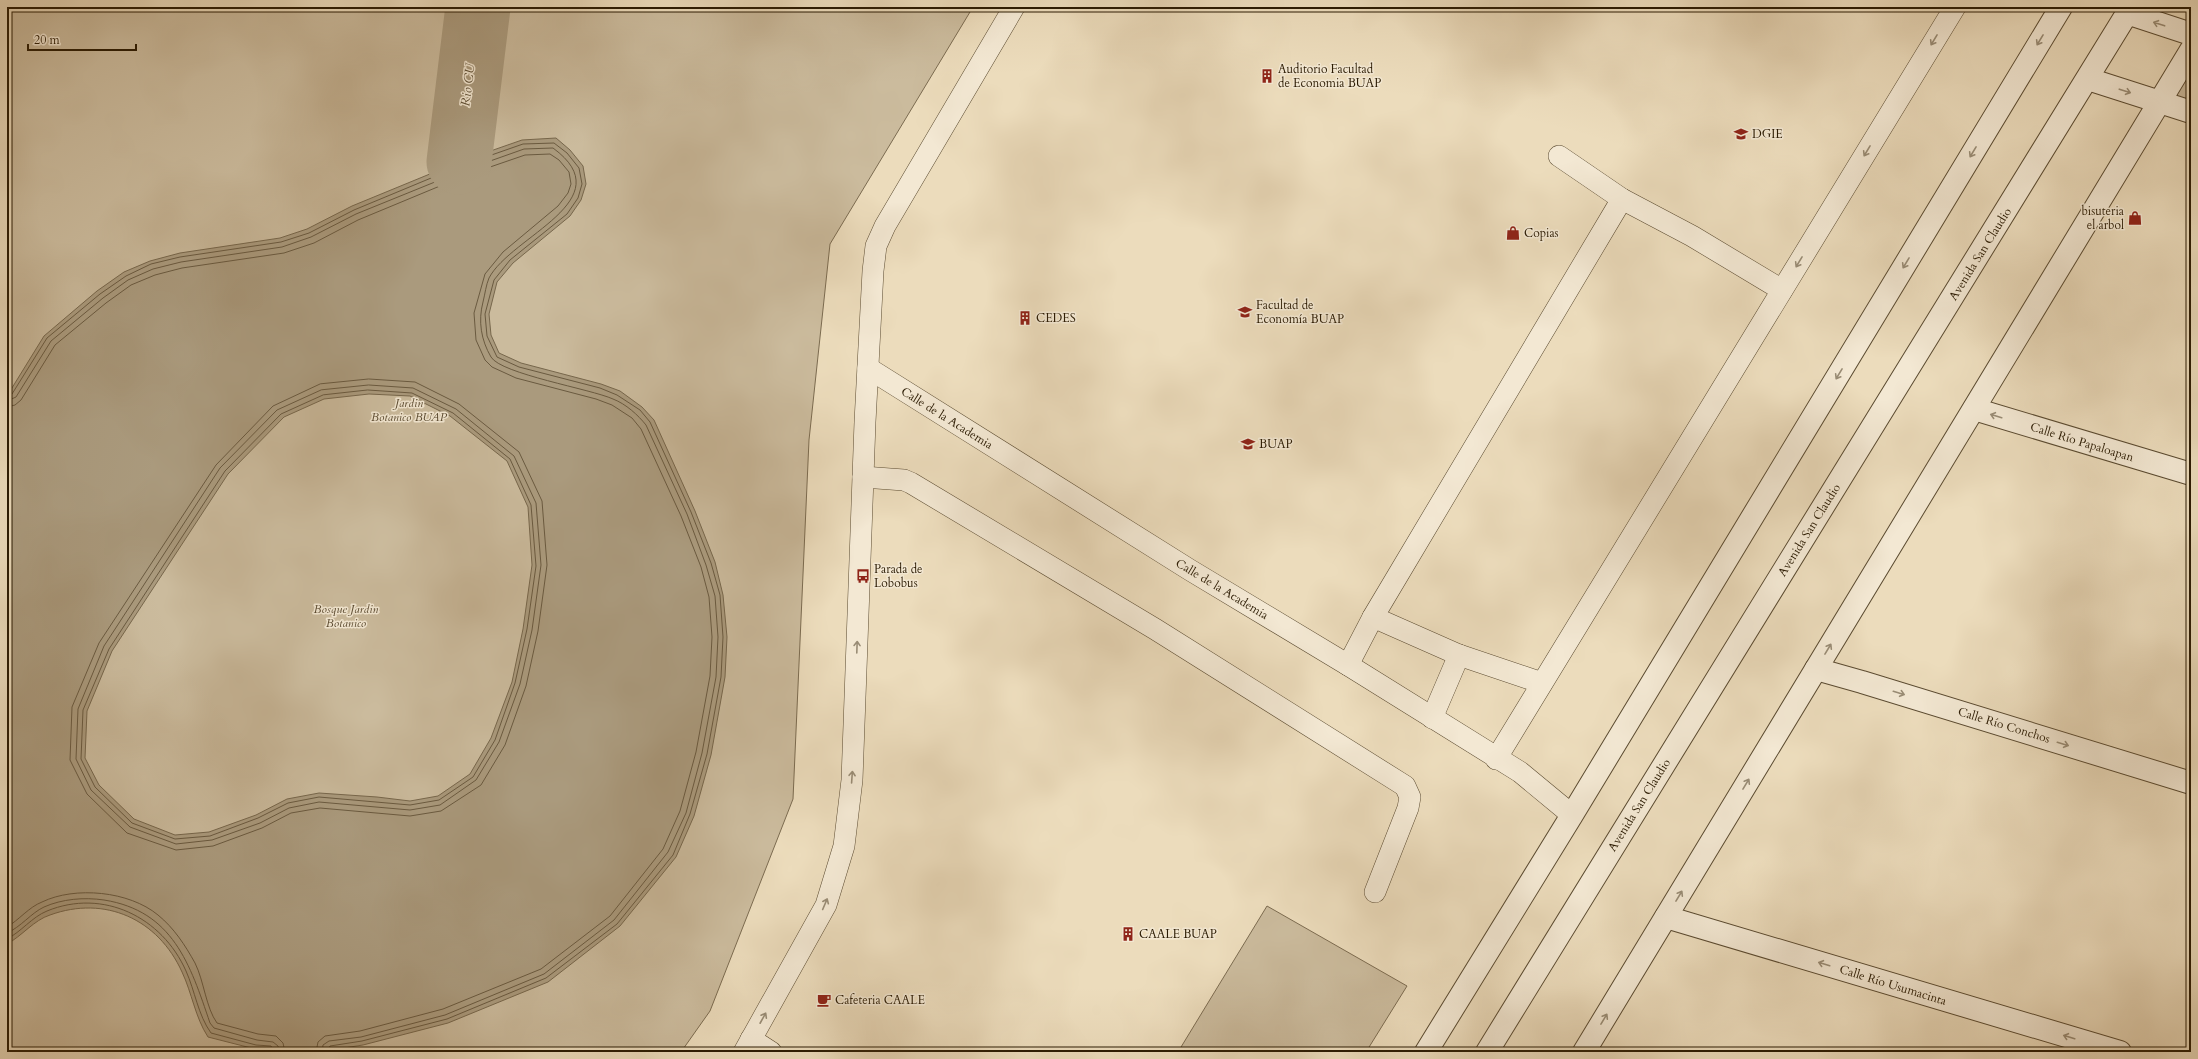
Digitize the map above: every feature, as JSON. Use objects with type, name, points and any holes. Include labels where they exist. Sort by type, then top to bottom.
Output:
[{"type":"street","points":[[1426,1052],[1572,815],[2061,7]]},
{"type":"street","points":[[2129,10],[2191,34]]},
{"type":"street","name":"Avenida San Claudio","points":[[1486,1052],[2088,79],[2129,10]]},
{"type":"street","points":[[1584,1052],[2191,50]]},
{"type":"street","points":[[2088,79],[2191,112]]},
{"type":"street","name":"Calle Río Papaloapan","points":[[1974,409],[2191,474]]},
{"type":"street","name":"Calle Río Conchos","points":[[1816,670],[1862,682],[2191,783]]},
{"type":"street","name":"Calle Río Usumacinta","points":[[1666,917],[2120,1052]]},
{"type":"lane","points":[[771,1052],[748,1046],[826,905],[844,846],[852,780],[863,477],[876,246],[885,226],[1014,7]]},
{"type":"lane","points":[[1496,759],[1955,7]]},
{"type":"lane","points":[[1559,156],[1622,199],[1692,236],[1782,290]]},
{"type":"lane","points":[[1348,665],[1373,617],[1622,199]]},
{"type":"lane","name":"Calle de la Academia","points":[[868,368],[1190,570],[1348,665],[1496,759],[1520,772],[1572,815]]},
{"type":"lane","points":[[863,477],[904,480],[911,483],[1155,628],[1405,786],[1410,797],[1408,808],[1375,892]]},
{"type":"lane","points":[[1373,617],[1459,655],[1542,684]]},
{"type":"lane","points":[[1432,718],[1459,655]]},
{"type":"green space","name":"Jardin Botanico BUAP","points":[[7,7],[973,7],[830,244],[809,440],[793,799],[710,1011],[681,1052],[7,1052]]},
{"type":"green space","points":[[2191,50],[2191,112],[2159,102]]},
{"type":"green space","points":[[1267,906],[1407,986],[1366,1052],[1178,1052]]},
{"type":"water","points":[[556,138],[570,150],[583,166],[586,184],[581,200],[570,216],[513,263],[497,282],[489,314],[491,335],[499,353],[521,363],[601,384],[620,391],[642,407],[654,420],[695,511],[715,562],[723,595],[727,637],[725,677],[711,755],[694,816],[676,857],[620,926],[548,982],[448,1023],[363,1045],[318,1052],[255,1049],[208,1037],[200,1021],[182,972],[172,954],[159,938],[144,925],[128,916],[110,910],[90,908],[70,910],[44,917],[7,944],[7,396],[44,336],[97,291],[124,272],[150,261],[180,253],[280,238],[307,229],[352,206],[459,162],[522,140]],"holes":[[[369,394],[410,396],[450,416],[507,461],[528,507],[532,565],[523,629],[512,682],[491,738],[470,774],[438,796],[410,801],[319,793],[287,799],[256,815],[209,832],[175,835],[134,819],[99,785],[85,758],[87,711],[112,651],[228,474],[284,417],[324,399]]]},
{"type":"waterway","name":"Rio CU","points":[[459,162],[478,7]]},
{"type":"place","name":"Auditorio Facultad de Economia BUAP","points":[[1267,76]]},
{"type":"place","name":"DGIE","points":[[1741,134]]},
{"type":"place","name":"bisuteria el arbol","points":[[2135,218]]},
{"type":"place","name":"Copias","points":[[1513,233]]},
{"type":"place","name":"Facultad de Economía BUAP","points":[[1245,312]]},
{"type":"place","name":"CEDES","points":[[1025,318]]},
{"type":"place","name":"BUAP","points":[[1248,444]]},
{"type":"place","name":"Parada de Lobobus","points":[[863,576]]},
{"type":"place","name":"CAALE BUAP","points":[[1128,934]]},
{"type":"place","name":"Cafeteria CAALE","points":[[824,1000]]},
{"type":"park label","name":"Bosque Jardin Botanico","points":[[346,616]]}]
